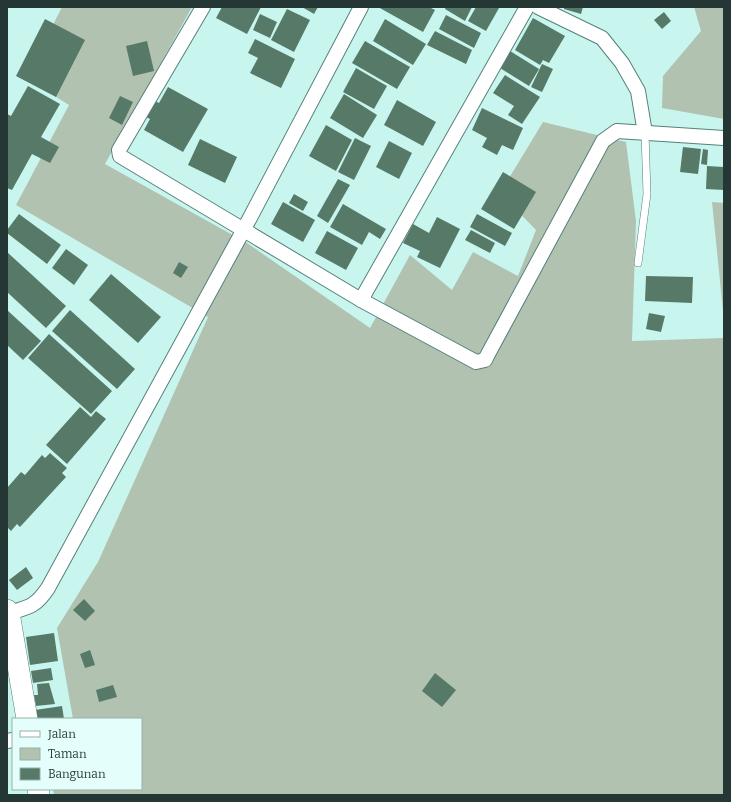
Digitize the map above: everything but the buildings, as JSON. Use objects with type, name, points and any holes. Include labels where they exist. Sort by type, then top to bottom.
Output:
[{"type":"street","points":[[203,7],[119,153],[122,158],[361,300],[476,362],[485,360],[603,141],[617,131],[724,138]]},
{"type":"street","points":[[27,718],[8,612],[29,607],[40,601],[48,588],[243,231],[361,7]]},
{"type":"street","points":[[361,300],[527,7]]},
{"type":"street","points":[[538,7],[602,38],[622,63],[638,91],[645,133]]},
{"type":"lane","points":[[638,263],[647,194],[645,133]]},
{"type":"green space","points":[[62,7],[192,7],[105,164],[247,243],[370,328],[410,255],[452,290],[473,252],[518,276],[536,230],[500,193],[543,122],[626,142],[636,221],[632,341],[724,338],[724,795],[54,795],[53,790],[142,790],[142,718],[73,718],[57,628],[98,562],[208,317],[16,205],[69,105],[26,78]]},
{"type":"green space","points":[[694,7],[724,7],[724,119],[662,108],[663,76],[701,31]]},
{"type":"green space","points":[[712,202],[724,203],[724,321]]}]
